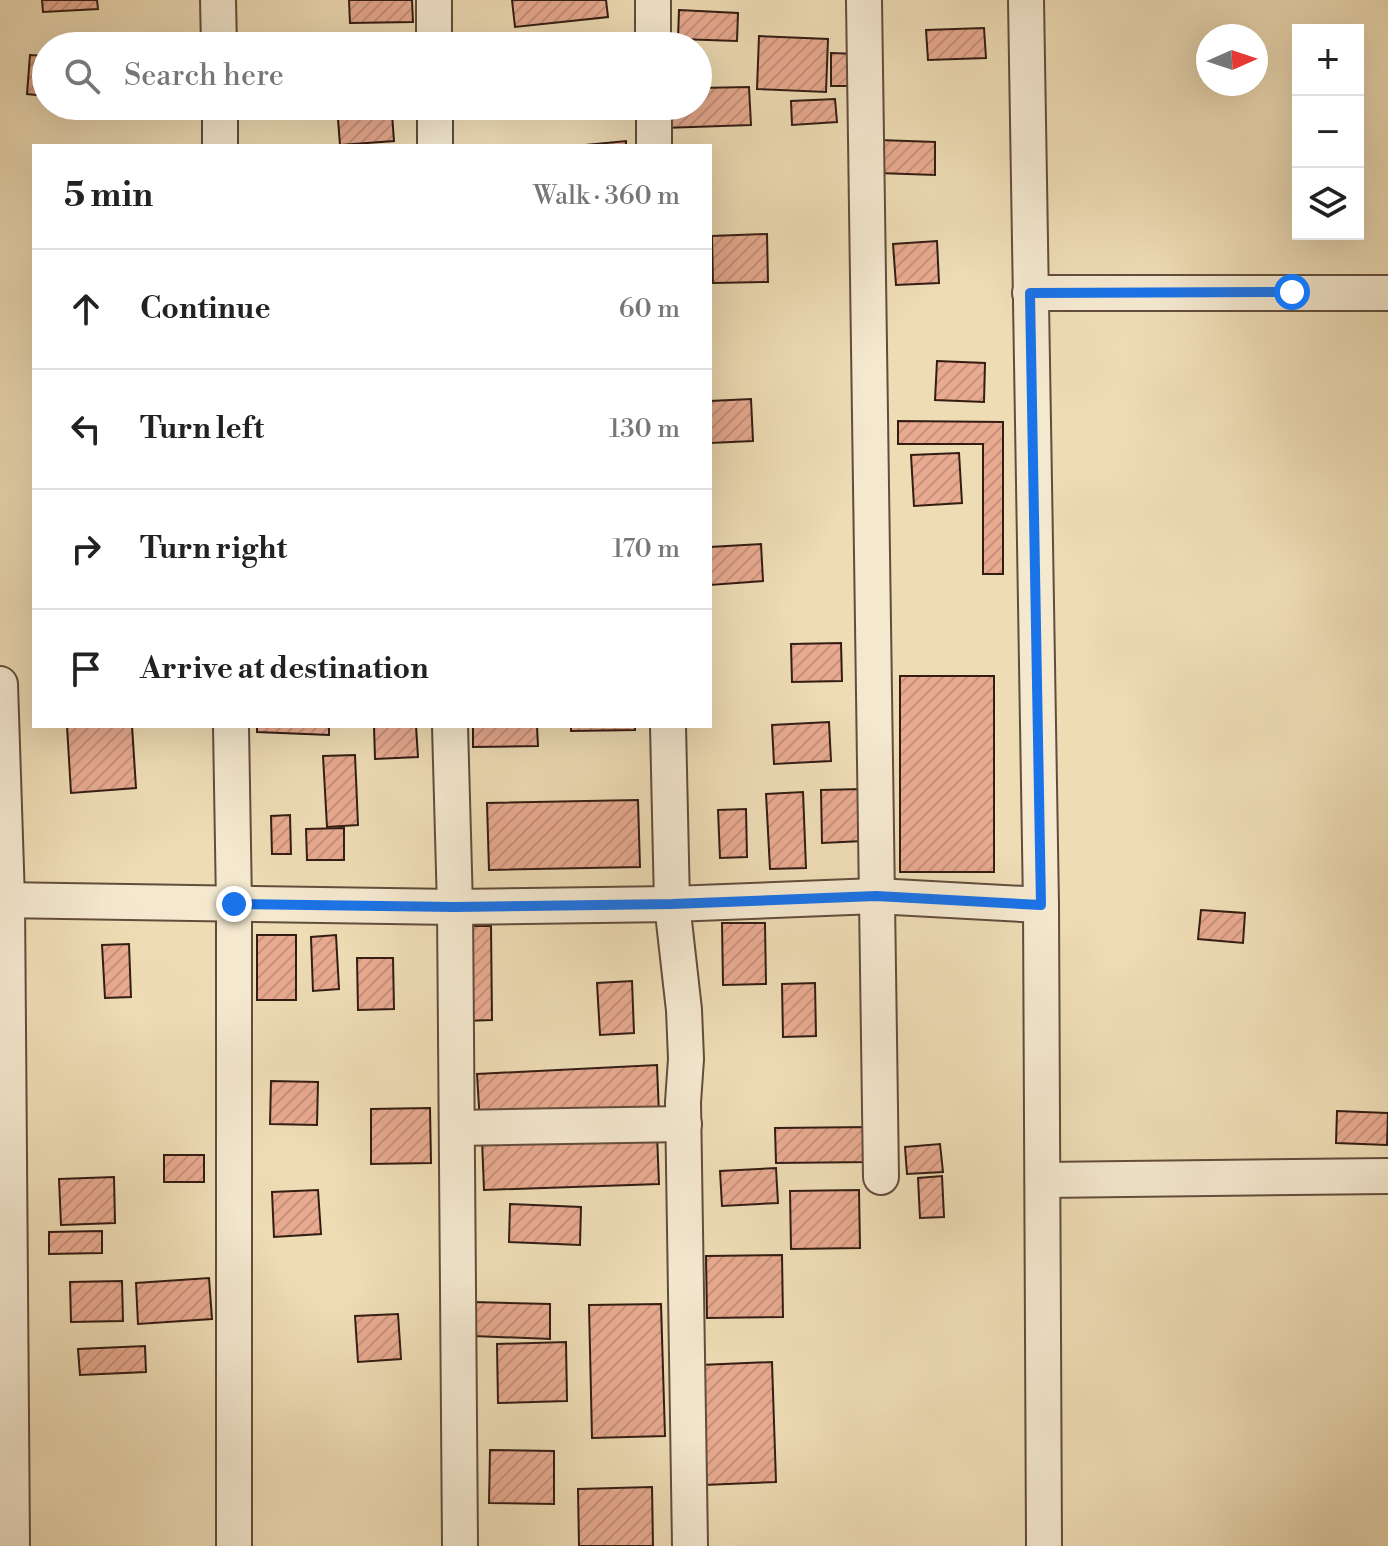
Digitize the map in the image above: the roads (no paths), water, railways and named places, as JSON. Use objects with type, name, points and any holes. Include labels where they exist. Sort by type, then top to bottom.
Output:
[{"type":"street","points":[[218,0],[219,32]]},
{"type":"street","points":[[434,0],[434,32]]},
{"type":"street","points":[[653,0],[653,32]]},
{"type":"street","points":[[864,0],[881,1177]]},
{"type":"street","points":[[1026,0],[1041,905],[1044,1546]]},
{"type":"street","points":[[220,120],[220,144]]},
{"type":"street","points":[[435,120],[435,144]]},
{"type":"street","points":[[654,120],[654,144]]},
{"type":"street","points":[[1030,293],[1388,293]]},
{"type":"street","points":[[0,684],[12,1546]]},
{"type":"street","points":[[231,728],[234,1546]]},
{"type":"street","points":[[450,728],[455,907],[460,1546]]},
{"type":"street","points":[[668,728],[672,904],[684,1010],[686,1059],[684,1124],[690,1546]]},
{"type":"street","points":[[4,900],[455,907],[672,904],[876,896],[1041,905]]},
{"type":"street","points":[[457,1128],[684,1124]]},
{"type":"street","points":[[1043,1180],[1388,1176]]}]
